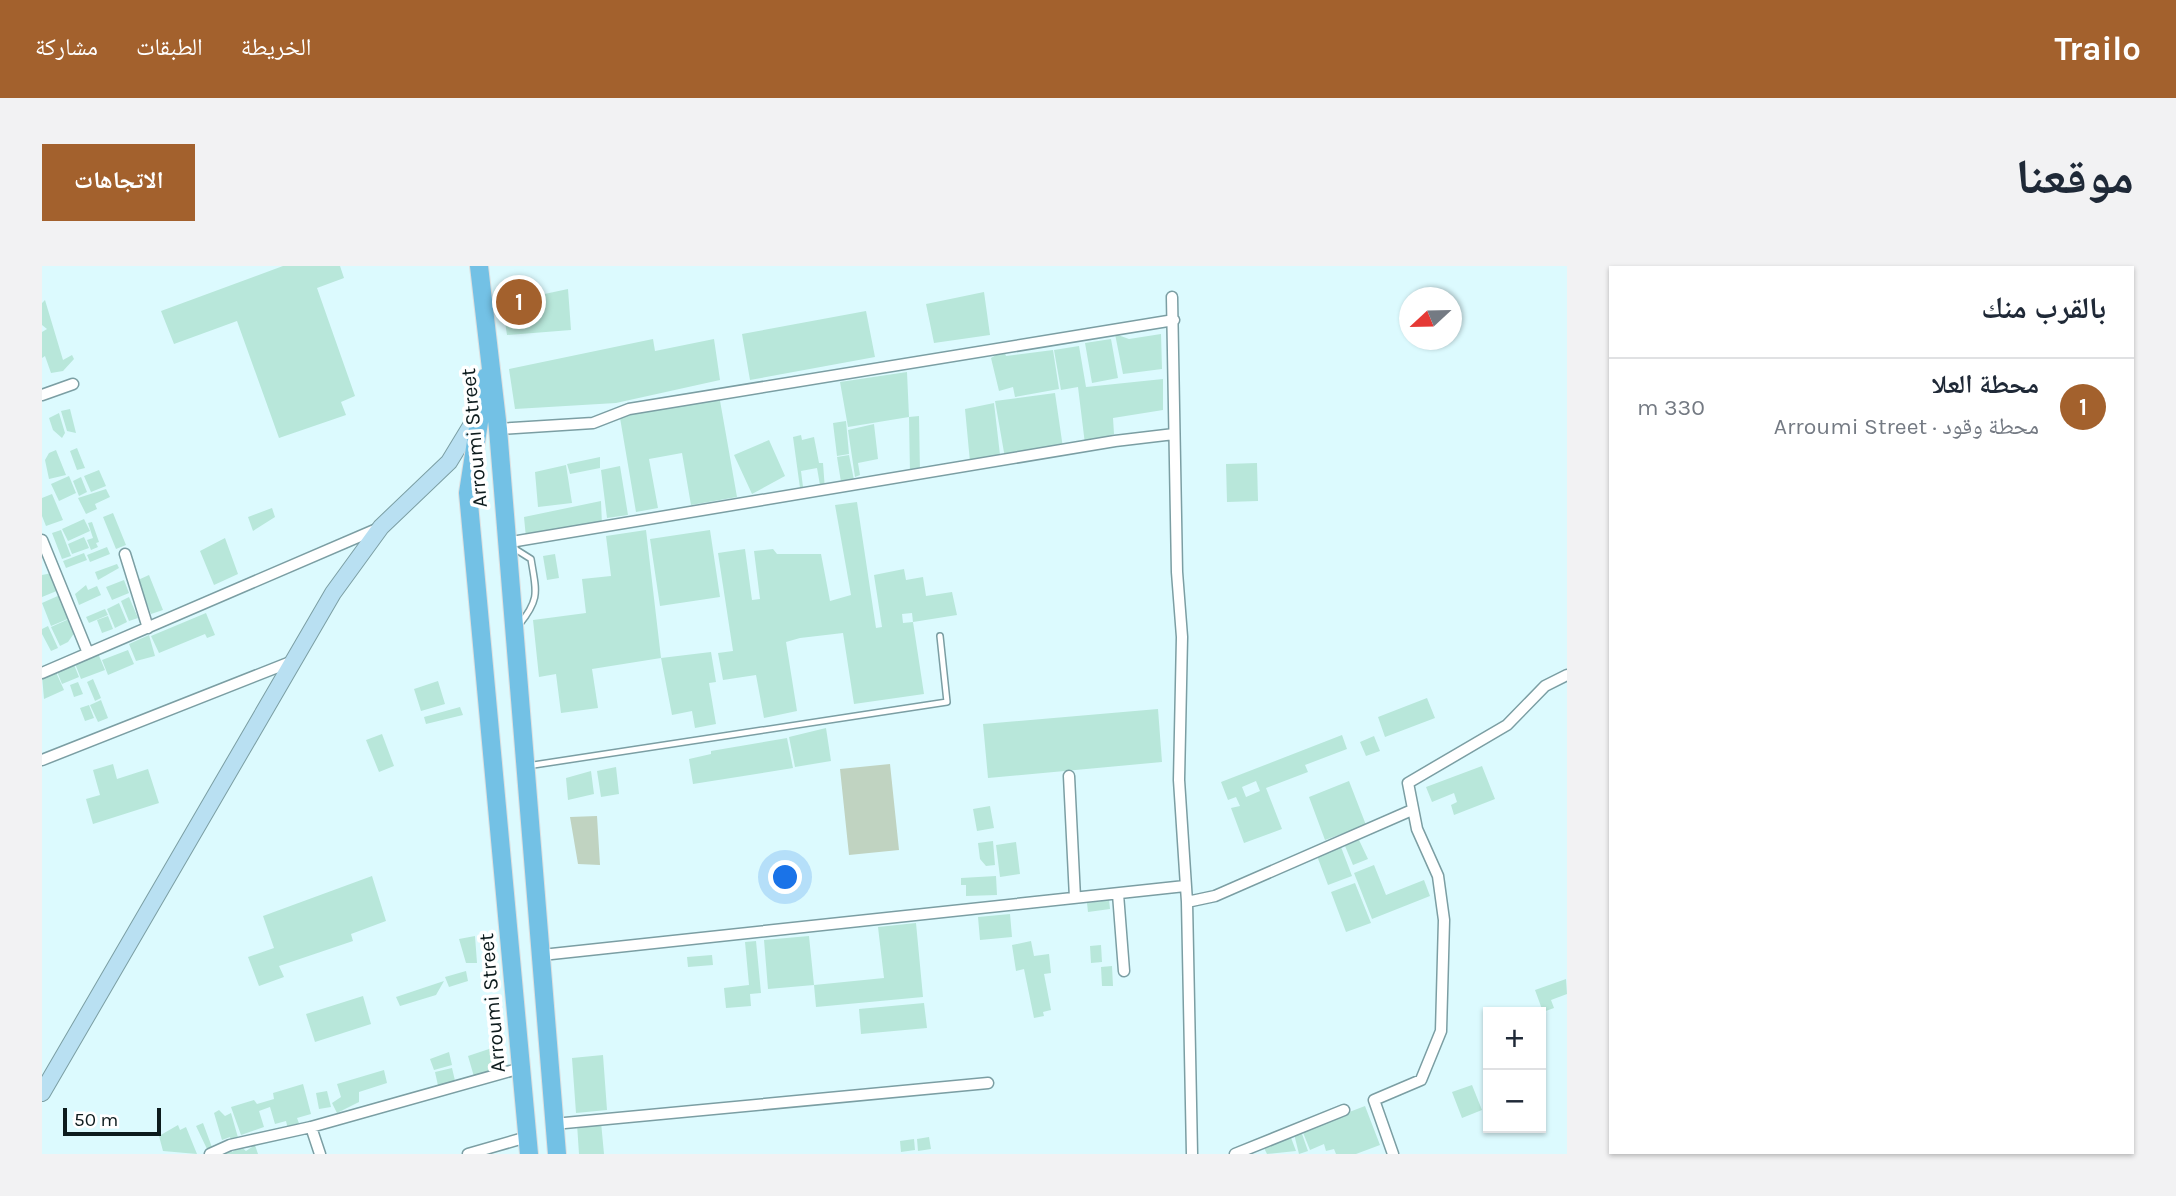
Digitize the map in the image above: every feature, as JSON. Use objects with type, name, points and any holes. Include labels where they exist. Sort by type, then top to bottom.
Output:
[{"type":"main road","points":[[479,266],[489,353]]},
{"type":"main road","name":"Arroumi Street","points":[[489,353],[468,493],[528,1145]]},
{"type":"main road","name":"Arroumi Street","points":[[489,353],[498,429],[505,543],[557,1154]]},
{"type":"main road","points":[[42,1093],[298,659],[333,593],[382,527],[449,462],[481,408]]},
{"type":"street","points":[[1172,297],[1182,638],[1179,780],[1187,902],[1192,1154]]},
{"type":"street","points":[[498,429],[593,423],[629,408],[1174,320]]},
{"type":"street","points":[[42,394],[73,384]]},
{"type":"street","points":[[505,543],[1115,441],[1174,435]]},
{"type":"street","points":[[42,673],[382,527]]},
{"type":"street","points":[[42,540],[88,653]]},
{"type":"street","points":[[125,554],[148,628]]},
{"type":"street","points":[[42,760],[298,659]]},
{"type":"street","points":[[1393,1154],[1374,1100],[1421,1080],[1441,1031],[1444,920],[1438,876],[1417,829],[1408,783],[1507,725],[1545,686],[1567,675]]},
{"type":"street","points":[[1069,776],[1075,898]]},
{"type":"street","points":[[1187,902],[1216,896],[1412,810]]},
{"type":"street","points":[[542,955],[1185,886]]},
{"type":"street","points":[[1118,894],[1124,971]]},
{"type":"street","points":[[210,1154],[230,1145],[311,1128],[521,1068]]},
{"type":"street","points":[[554,1124],[988,1083]]},
{"type":"street","points":[[1235,1154],[1344,1110]]},
{"type":"street","points":[[311,1128],[320,1154]]},
{"type":"street","points":[[468,1154],[528,1145]]},
{"type":"lane","points":[[505,543],[531,559],[537,596],[535,605],[513,633]]},
{"type":"lane","points":[[524,767],[947,702],[940,636]]},
{"type":"green space","points":[[890,764],[899,850],[849,855],[840,769]]},
{"type":"green space","points":[[597,816],[600,865],[578,864],[570,817]]},
{"type":"building","points":[[283,266],[340,266],[344,278],[317,288],[355,396],[341,402],[346,415],[279,438],[237,321],[174,344],[161,311]]},
{"type":"building","points":[[568,289],[571,330],[507,335],[502,303]]},
{"type":"building","points":[[984,292],[990,335],[934,343],[926,304]]},
{"type":"building","points":[[45,300],[63,360],[72,355],[74,359],[63,371],[51,373],[45,356],[42,358],[42,332],[47,329],[42,325],[42,303]]},
{"type":"building","points":[[866,311],[875,357],[750,380],[742,334]]},
{"type":"building","points":[[1115,334],[1129,339],[1161,334],[1162,369],[1123,374]]},
{"type":"building","points":[[653,339],[655,351],[714,339],[720,380],[616,403],[515,409],[509,369]]},
{"type":"building","points":[[1111,339],[1118,378],[1092,383],[1085,343]]},
{"type":"building","points":[[1079,346],[1086,387],[1163,379],[1163,410],[1113,418],[1114,434],[1085,444],[1078,387],[1061,390],[1054,350]]},
{"type":"building","points":[[1004,350],[1006,356],[1053,350],[1059,389],[1015,397],[1013,387],[999,391],[991,358]]},
{"type":"building","points":[[907,372],[909,417],[848,427],[840,382]]},
{"type":"building","points":[[1055,393],[1063,448],[1005,458],[995,401]]},
{"type":"building","points":[[719,395],[737,497],[691,505],[682,453],[649,459],[658,508],[636,512],[619,412]]},
{"type":"building","points":[[994,403],[1000,455],[970,462],[965,409]]},
{"type":"building","points":[[70,409],[76,433],[67,431],[61,411]]},
{"type":"building","points":[[59,413],[65,433],[62,438],[53,430],[49,418]]},
{"type":"building","points":[[919,416],[920,473],[910,474],[909,417]]},
{"type":"building","points":[[846,421],[849,454],[837,456],[833,423]]},
{"type":"building","points":[[874,424],[878,459],[858,463],[860,475],[855,477],[848,430]]},
{"type":"building","points":[[801,435],[802,440],[814,437],[819,463],[823,463],[825,490],[821,491],[817,468],[801,471],[803,487],[800,488],[793,437]]},
{"type":"building","points":[[769,440],[785,476],[752,494],[734,455]]},
{"type":"building","points":[[77,448],[85,468],[77,470],[70,451]]},
{"type":"building","points":[[56,450],[66,475],[49,479],[45,460],[49,453]]},
{"type":"building","points":[[849,455],[854,480],[841,482],[837,457]]},
{"type":"building","points":[[600,457],[600,468],[570,474],[567,464]]},
{"type":"building","points":[[1257,463],[1258,501],[1227,502],[1226,464]]},
{"type":"building","points":[[566,465],[572,503],[538,507],[535,472]]},
{"type":"building","points":[[620,466],[628,515],[607,518],[601,470]]},
{"type":"building","points":[[99,470],[106,486],[91,492],[84,476]]},
{"type":"building","points":[[69,476],[76,493],[59,501],[51,484]]},
{"type":"building","points":[[81,477],[87,492],[79,496],[73,481]]},
{"type":"building","points":[[106,489],[110,497],[95,504],[97,509],[86,514],[78,498]]},
{"type":"building","points":[[52,494],[63,520],[46,526],[42,516],[42,498]]},
{"type":"building","points":[[601,501],[602,525],[526,538],[524,517]]},
{"type":"building","points":[[857,502],[876,628],[882,627],[874,575],[904,569],[906,580],[923,577],[926,596],[952,592],[957,615],[913,622],[924,694],[854,704],[843,633],[800,638],[786,642],[797,711],[764,718],[756,675],[723,680],[718,653],[733,651],[718,553],[745,549],[752,600],[760,599],[754,551],[773,549],[777,554],[821,554],[830,601],[851,595],[835,505]],"holes":[[[912,613],[913,622],[903,623],[902,614]]]},
{"type":"building","points":[[272,508],[275,517],[253,531],[248,517]]},
{"type":"building","points":[[113,513],[126,545],[116,549],[103,517]]},
{"type":"building","points":[[84,519],[90,531],[68,541],[62,529]]},
{"type":"building","points":[[92,522],[99,542],[96,543],[98,547],[91,550],[87,540],[93,538],[88,523]]},
{"type":"building","points":[[61,530],[71,556],[62,559],[52,533]]},
{"type":"building","points":[[646,530],[661,658],[592,669],[598,708],[561,713],[556,674],[539,677],[533,620],[586,613],[582,579],[611,576],[606,536]]},
{"type":"building","points":[[710,530],[720,597],[660,606],[650,539]]},
{"type":"building","points":[[84,537],[89,548],[72,554],[68,544]]},
{"type":"building","points":[[225,538],[238,574],[214,585],[200,551]]},
{"type":"building","points":[[107,547],[110,554],[90,562],[87,555]]},
{"type":"building","points":[[84,553],[87,560],[66,568],[63,561]]},
{"type":"building","points":[[555,554],[559,578],[547,580],[543,556]]},
{"type":"building","points":[[117,564],[119,568],[98,580],[95,572]]},
{"type":"building","points":[[52,573],[59,590],[42,597],[42,575]]},
{"type":"building","points":[[149,575],[163,610],[151,614],[138,580]]},
{"type":"building","points":[[124,580],[129,593],[112,600],[106,587]]},
{"type":"building","points":[[86,585],[88,590],[97,586],[101,595],[79,605],[75,594]]},
{"type":"building","points":[[60,595],[70,618],[51,626],[42,603]]},
{"type":"building","points":[[129,597],[138,618],[129,621],[121,601]]},
{"type":"building","points":[[119,603],[127,622],[115,628],[107,609]]},
{"type":"building","points":[[105,609],[108,615],[89,623],[86,617]]},
{"type":"building","points":[[206,613],[215,635],[207,638],[205,634],[159,653],[151,636]]},
{"type":"building","points":[[108,616],[113,629],[102,633],[97,620]]},
{"type":"building","points":[[69,619],[75,632],[68,642],[60,646],[51,627]]},
{"type":"building","points":[[48,626],[58,648],[51,651],[42,634],[42,629]]},
{"type":"building","points":[[149,635],[155,656],[136,661],[129,644]]},
{"type":"building","points":[[128,650],[134,664],[108,675],[102,660]]},
{"type":"building","points":[[97,651],[105,670],[81,679],[74,661]]},
{"type":"building","points":[[711,652],[716,682],[709,683],[716,724],[695,728],[692,711],[672,715],[661,658]]},
{"type":"building","points":[[73,662],[79,677],[62,684],[56,669]]},
{"type":"building","points":[[55,670],[64,690],[44,699],[42,676]]},
{"type":"building","points":[[93,679],[101,698],[95,701],[87,682]]},
{"type":"building","points":[[438,681],[445,704],[421,711],[414,689]]},
{"type":"building","points":[[78,682],[83,694],[74,697],[70,685]]},
{"type":"building","points":[[1427,698],[1435,718],[1385,737],[1378,717]]},
{"type":"building","points":[[101,700],[108,718],[98,722],[90,705]]},
{"type":"building","points":[[89,705],[94,718],[85,721],[80,708]]},
{"type":"building","points":[[460,707],[463,715],[426,724],[424,717]]},
{"type":"building","points":[[1158,709],[1162,762],[988,778],[983,724]]},
{"type":"building","points":[[826,728],[831,761],[795,767],[789,737]]},
{"type":"building","points":[[382,734],[394,766],[379,772],[366,740]]},
{"type":"building","points":[[1342,735],[1347,749],[1305,765],[1308,772],[1266,788],[1282,829],[1244,843],[1231,808],[1240,806],[1236,797],[1228,800],[1221,782]],"holes":[[[1256,781],[1260,791],[1246,797],[1242,787]]]},
{"type":"building","points":[[1374,736],[1380,751],[1366,756],[1360,742]]},
{"type":"building","points":[[787,738],[793,768],[693,784],[689,759],[711,754],[711,751]]},
{"type":"building","points":[[113,764],[117,779],[148,769],[159,803],[93,824],[86,799],[100,795],[93,770]]},
{"type":"building","points":[[1482,766],[1495,799],[1454,815],[1451,805],[1457,802],[1454,793],[1432,802],[1426,787]]},
{"type":"building","points":[[616,767],[619,794],[601,797],[597,771]]},
{"type":"building","points":[[591,771],[594,794],[568,800],[566,778]]},
{"type":"building","points":[[1349,781],[1366,825],[1325,840],[1309,797]]},
{"type":"building","points":[[990,806],[994,828],[977,831],[973,809]]},
{"type":"building","points":[[1359,840],[1368,859],[1353,865],[1345,846]]},
{"type":"building","points":[[993,841],[995,865],[986,866],[980,859],[978,843]]},
{"type":"building","points":[[1016,842],[1020,874],[1000,877],[996,845]]},
{"type":"building","points":[[1341,847],[1352,876],[1328,885],[1317,856]]},
{"type":"building","points":[[1374,865],[1386,895],[1424,880],[1430,896],[1372,919],[1354,873]]},
{"type":"building","points":[[372,876],[386,921],[351,934],[353,941],[279,966],[284,977],[259,986],[248,957],[274,948],[263,916]]},
{"type":"building","points":[[996,876],[997,895],[966,896],[966,885],[961,885],[961,878]]},
{"type":"building","points":[[1355,883],[1371,923],[1346,932],[1331,892]]},
{"type":"building","points":[[1109,900],[1110,909],[1088,912],[1087,903]]},
{"type":"building","points":[[1010,914],[1012,937],[980,940],[978,917]]},
{"type":"building","points":[[916,923],[923,997],[816,1007],[814,985],[884,978],[878,927]]},
{"type":"building","points":[[475,936],[477,963],[466,963],[459,939]]},
{"type":"building","points":[[809,936],[814,985],[768,989],[764,940]]},
{"type":"building","points":[[756,941],[761,993],[750,994],[751,1006],[726,1008],[724,988],[749,985],[745,942]]},
{"type":"building","points":[[1031,941],[1034,956],[1049,954],[1051,973],[1044,974],[1051,1010],[1043,1012],[1044,1016],[1034,1018],[1024,969],[1016,971],[1012,945]]},
{"type":"building","points":[[1101,945],[1102,962],[1091,963],[1090,946]]},
{"type":"building","points":[[712,955],[713,965],[688,967],[687,957]]},
{"type":"building","points":[[1112,966],[1113,986],[1102,986],[1101,967]]},
{"type":"building","points":[[466,971],[468,981],[449,987],[445,977]]},
{"type":"building","points":[[1566,979],[1567,994],[1551,1000],[1554,1008],[1546,1011],[1546,1007],[1541,1007],[1535,990]]},
{"type":"building","points":[[444,981],[436,995],[400,1006],[396,997]]},
{"type":"building","points":[[363,996],[371,1024],[315,1042],[306,1014]]},
{"type":"building","points":[[924,1003],[927,1028],[861,1034],[859,1009]]},
{"type":"building","points":[[492,1048],[495,1074],[475,1080],[468,1056]]},
{"type":"building","points":[[449,1052],[452,1065],[434,1070],[430,1059]]},
{"type":"building","points":[[603,1055],[607,1110],[576,1113],[572,1058]]},
{"type":"building","points":[[452,1068],[456,1085],[439,1090],[435,1072]]},
{"type":"building","points":[[384,1070],[387,1083],[359,1092],[359,1102],[337,1113],[332,1103],[341,1097],[337,1084]]},
{"type":"building","points":[[303,1084],[311,1114],[297,1118],[300,1126],[288,1129],[286,1121],[275,1124],[270,1107],[259,1111],[264,1127],[241,1135],[231,1107],[254,1100],[257,1104],[274,1099],[273,1093]]},
{"type":"building","points":[[1472,1085],[1482,1110],[1462,1118],[1452,1092]]},
{"type":"building","points":[[327,1091],[331,1107],[319,1109],[316,1093]]},
{"type":"building","points":[[1365,1106],[1380,1145],[1356,1154],[1336,1154],[1334,1149],[1326,1151],[1324,1144],[1310,1150],[1302,1130]]},
{"type":"building","points":[[219,1110],[225,1116],[231,1113],[239,1141],[232,1144],[230,1137],[222,1140],[214,1113]]},
{"type":"building","points":[[601,1122],[604,1154],[579,1154],[577,1124]]},
{"type":"building","points":[[203,1123],[213,1150],[204,1154],[207,1149],[196,1126]]},
{"type":"building","points":[[178,1125],[180,1130],[186,1127],[197,1154],[163,1151],[159,1136]]},
{"type":"building","points":[[1301,1131],[1308,1151],[1299,1154],[1294,1134]]},
{"type":"building","points":[[1290,1135],[1296,1151],[1267,1154],[1263,1146]]},
{"type":"building","points":[[929,1137],[931,1149],[918,1151],[917,1139]]},
{"type":"building","points":[[914,1139],[915,1150],[901,1152],[900,1141]]},
{"type":"building","points":[[255,1145],[258,1154],[212,1154],[231,1148],[232,1152],[240,1146],[246,1151]]},
{"type":"place","name":"محطة العلا","points":[[519,302]]}]
